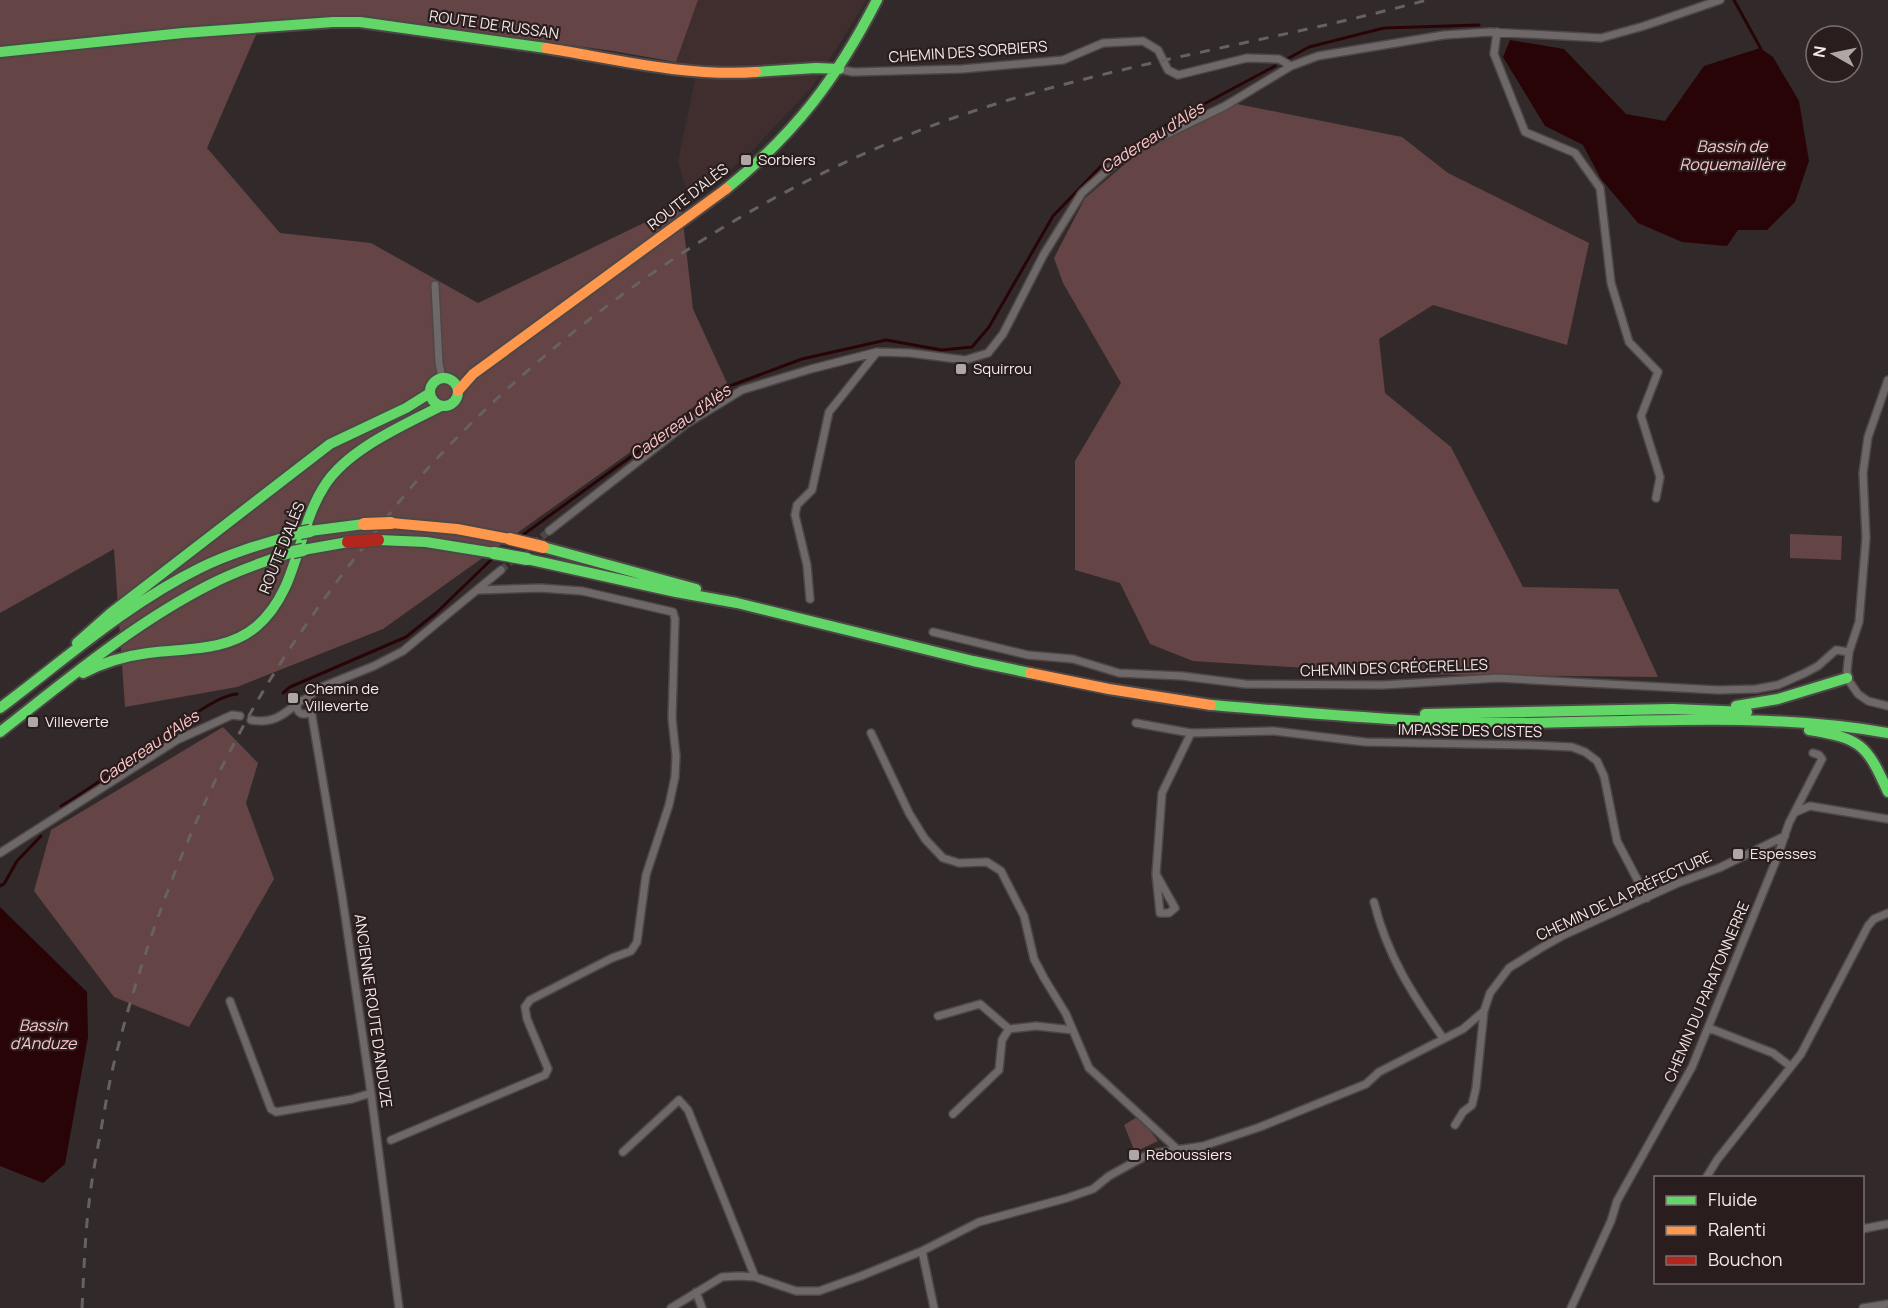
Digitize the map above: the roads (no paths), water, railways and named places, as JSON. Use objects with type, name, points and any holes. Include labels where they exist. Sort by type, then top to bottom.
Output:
[{"type":"main road","name":"ROUTE D'ALÈS","points":[[39,678],[111,613],[330,444],[355,430],[407,408],[430,393],[432,385],[451,383],[473,374],[681,222],[758,161],[803,116],[839,69],[856,42],[877,0]]},
{"type":"main road","name":"ROUTE DE RUSSAN","points":[[0,52],[183,33],[360,22],[490,39],[676,69],[726,74],[839,69]]},
{"type":"main road","name":"ROUTE D'ALÈS","points":[[64,683],[101,663],[117,658],[221,644],[256,627],[278,601],[319,496],[333,474],[351,458],[419,417],[453,403],[451,383]]},
{"type":"main road","points":[[430,393],[433,401],[441,406]]},
{"type":"main road","points":[[0,708],[138,604],[199,568],[242,549],[305,532],[364,524],[391,523],[457,529],[543,547],[676,583],[737,603]]},
{"type":"main road","points":[[0,732],[113,644],[194,592],[239,570],[298,551],[348,542],[378,540],[426,542],[527,559],[737,603],[950,655],[1121,691],[1247,709],[1352,716],[1373,720],[1482,724],[1755,720],[1830,725],[1888,733]]},
{"type":"main road","points":[[1352,716],[1752,705],[1847,678]]},
{"type":"main road","points":[[1672,709],[1806,715],[1888,726]]},
{"type":"main road","points":[[1755,720],[1818,731],[1850,741],[1864,750],[1872,759],[1888,792]]},
{"type":"street","points":[[549,531],[686,424],[741,390],[877,352],[910,353],[957,360],[973,359],[988,352],[1003,334],[1044,254],[1082,193],[1111,167],[1136,149],[1225,106],[1292,66],[1318,56],[1444,35],[1497,32],[1601,38],[1718,1]]},
{"type":"street","points":[[1497,32],[1494,54],[1525,132],[1575,153],[1600,188],[1611,283],[1629,342],[1658,372],[1641,416],[1660,477],[1656,498]]},
{"type":"street","name":"CHEMIN DES SORBIERS","points":[[839,69],[853,72],[962,69],[1063,60],[1103,43],[1143,41],[1158,50],[1168,70],[1178,75],[1246,58],[1279,59],[1292,66]]},
{"type":"street","points":[[435,285],[439,363],[451,383]]},
{"type":"street","points":[[810,598],[807,565],[795,515],[797,505],[812,490],[829,412],[877,352]]},
{"type":"street","points":[[1888,380],[1868,437],[1863,473],[1866,538],[1859,622],[1847,661],[1847,678],[1854,690],[1868,701],[1888,706]]},
{"type":"street","points":[[251,720],[266,722],[305,707],[313,694],[322,687],[374,666],[403,651],[501,570]]},
{"type":"street","points":[[391,1140],[545,1075],[548,1069],[527,1019],[525,1007],[530,1000],[612,958],[631,951],[637,942],[646,875],[669,805],[675,777],[676,756],[672,718],[675,619],[673,612],[582,591],[540,588],[479,590]]},
{"type":"street","name":"CHEMIN DES CRÉCERELLES","points":[[933,632],[1028,655],[1073,659],[1119,673],[1182,676],[1245,684],[1383,685],[1498,678],[1718,690],[1756,689],[1778,685],[1805,674],[1836,650],[1850,652]]},
{"type":"street","name":"ANCIENNE ROUTE D'ANDUZE","points":[[305,707],[311,720],[342,895],[399,1308]]},
{"type":"street","points":[[0,853],[177,740],[232,715],[240,716]]},
{"type":"street","name":"IMPASSE DES CISTES","points":[[1136,723],[1191,733],[1274,731],[1365,742],[1572,747],[1585,752],[1597,761],[1604,776],[1617,841],[1647,898]]},
{"type":"street","points":[[871,733],[909,813],[925,839],[943,858],[959,863],[987,862],[1001,871],[1024,916],[1035,959],[1066,1014],[1089,1068],[1178,1150]]},
{"type":"street","points":[[1156,874],[1175,908],[1169,913],[1160,913],[1156,874],[1162,793],[1191,733]]},
{"type":"street","name":"CHEMIN DU PARATONNERRE","points":[[1571,1308],[1611,1221],[1617,1201],[1674,1103],[1709,1028],[1789,822],[1822,759],[1814,753]]},
{"type":"street","points":[[1796,812],[1810,806],[1888,819]]},
{"type":"street","name":"CHEMIN DE LA PRÉFECTURE","points":[[670,1308],[722,1277],[739,1275],[755,1277],[796,1291],[819,1291],[922,1251],[979,1222],[1093,1189],[1109,1176],[1149,1154],[1203,1146],[1260,1127],[1366,1084],[1378,1072],[1463,1029],[1484,1011],[1490,993],[1509,968],[1564,935],[1785,836]]},
{"type":"street","points":[[1374,902],[1380,928],[1400,974],[1443,1038]]},
{"type":"street","points":[[1707,1176],[1717,1160],[1801,1054],[1868,926],[1875,919],[1888,913]]},
{"type":"street","points":[[230,1001],[271,1109],[276,1112],[352,1100],[371,1094]]},
{"type":"street","points":[[938,1016],[980,1004],[1009,1029],[1036,1026],[1073,1030]]},
{"type":"street","points":[[1455,1125],[1472,1105],[1476,1088],[1484,1011]]},
{"type":"street","points":[[1709,1028],[1773,1053],[1790,1066]]},
{"type":"street","points":[[954,1114],[999,1070],[1002,1040],[1009,1029]]},
{"type":"street","points":[[623,1152],[679,1100],[688,1110],[755,1277]]},
{"type":"street","points":[[1864,1229],[1888,1224]]},
{"type":"street","points":[[922,1251],[934,1308]]},
{"type":"street","points":[[696,1292],[702,1308]]},
{"type":"street","points":[[1863,1308],[1888,1304]]},
{"type":"water","name":"Bassin de Roquemaillère","points":[[1510,40],[1564,49],[1626,114],[1665,121],[1704,66],[1760,48],[1773,57],[1799,101],[1809,161],[1795,202],[1767,230],[1738,230],[1727,246],[1682,242],[1638,223],[1601,179],[1583,145],[1545,126],[1503,57]]},
{"type":"water","name":"Bassin d'Anduze","points":[[0,907],[87,992],[88,1037],[65,1164],[43,1183],[0,1166]]},
{"type":"waterway","name":"Cadereau d'Alès","points":[[1734,0],[1761,49]]},
{"type":"waterway","name":"Cadereau d'Alès","points":[[1287,59],[1309,47],[1384,28],[1479,25]]},
{"type":"waterway","name":"Cadereau d'Alès","points":[[520,537],[727,387],[802,359],[886,340],[942,350],[972,347],[989,327],[1053,216],[1103,164],[1176,119],[1275,66]]},
{"type":"waterway","name":"Cadereau d'Alès","points":[[283,693],[290,687],[406,637],[436,613],[493,558]]},
{"type":"waterway","name":"Cadereau d'Alès","points":[[61,806],[102,780],[202,709],[220,699],[237,694]]},
{"type":"waterway","name":"Cadereau d'Alès","points":[[0,886],[4,884],[17,861],[41,836]]},
{"type":"tunnel","points":[[501,570],[549,531]]},
{"type":"railway","points":[[82,1308],[90,1195],[112,1071],[151,937],[199,815],[250,713],[305,626],[351,563],[409,491],[480,415],[534,365],[591,318],[650,275],[712,234],[841,164],[908,135],[1035,92],[1427,0]]},
{"type":"place","name":"Sorbiers","points":[[746,160]]},
{"type":"place","name":"Squirrou","points":[[961,369]]},
{"type":"place","name":"Chemin de Villeverte","points":[[293,698]]},
{"type":"place","name":"Villeverte","points":[[33,722]]},
{"type":"place","name":"Espesses","points":[[1738,854]]},
{"type":"place","name":"Reboussiers","points":[[1134,1155]]}]
